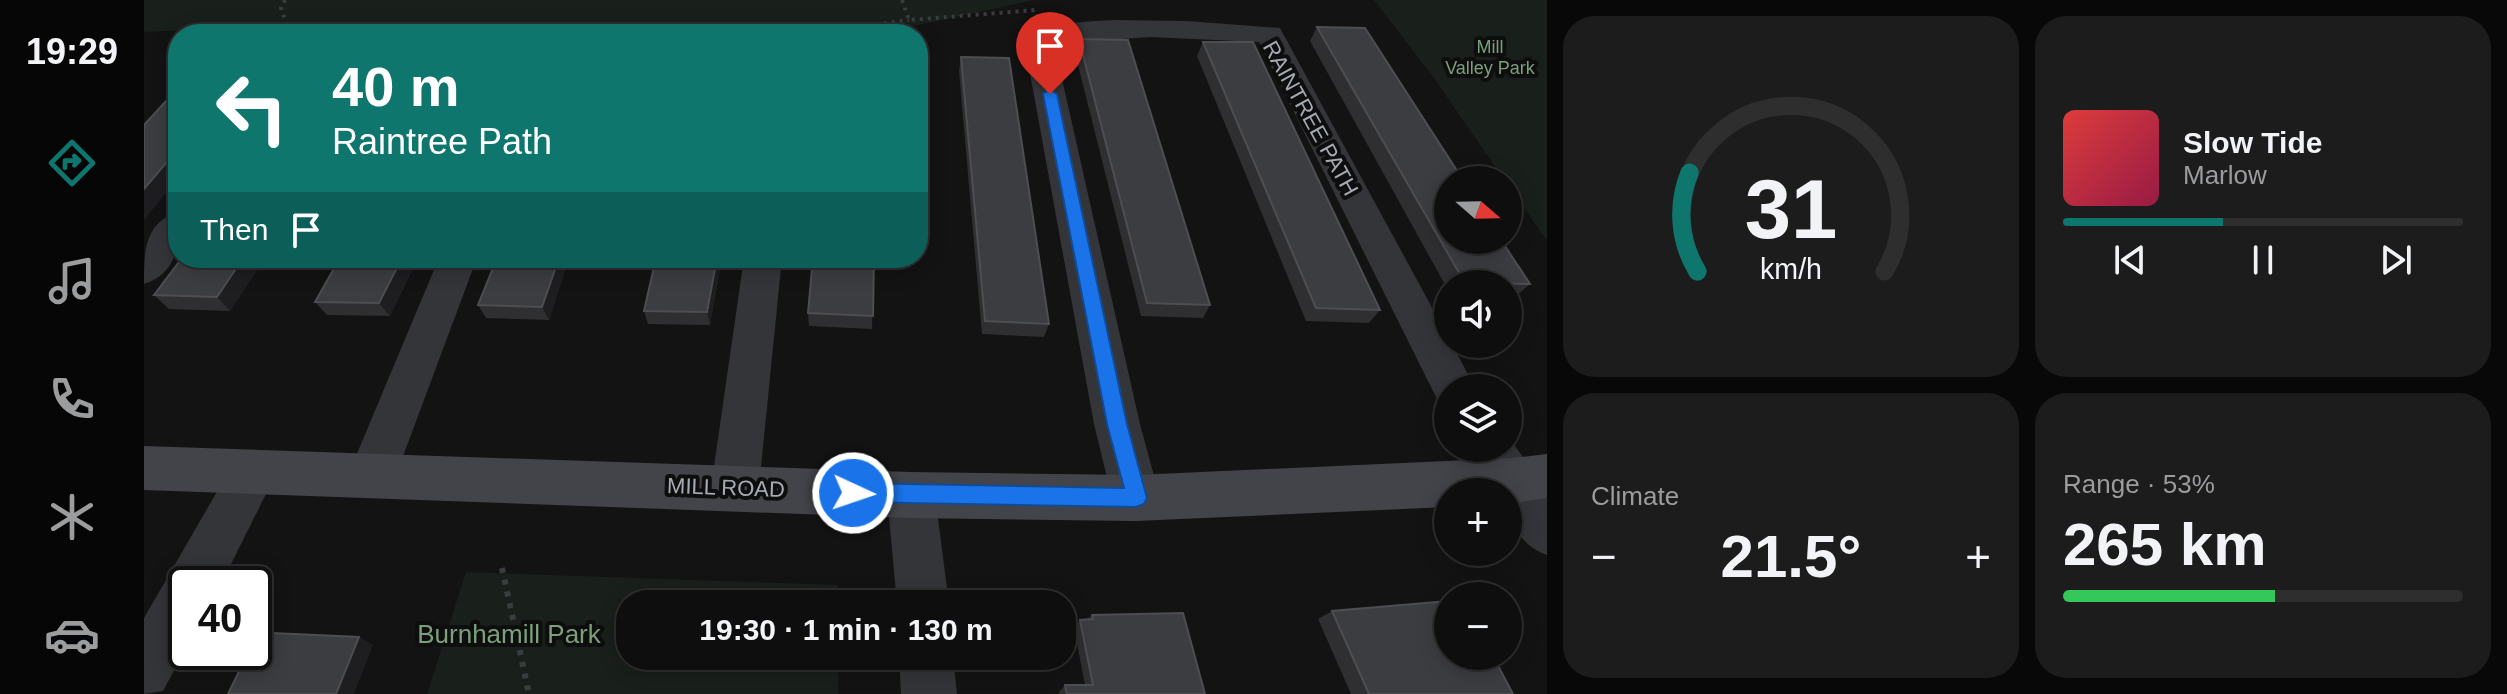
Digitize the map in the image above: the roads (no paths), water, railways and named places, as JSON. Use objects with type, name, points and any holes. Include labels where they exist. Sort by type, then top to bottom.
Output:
[{"type":"street","name":"RAINTREE PATH","points":[[1136,498],[1117,424],[1042,57],[1044,45],[1056,35],[1100,27],[1270,34],[1446,374]]},
{"type":"street","points":[[144,269],[168,238]]},
{"type":"street","points":[[372,475],[454,268]]},
{"type":"street","points":[[735,487],[762,268]]},
{"type":"street","name":"MILL ROAD","points":[[144,468],[911,495],[1136,498],[1517,469]]},
{"type":"street","points":[[1517,469],[1547,532]]},
{"type":"street","points":[[203,566],[254,472]]},
{"type":"street","points":[[911,495],[921,590]]},
{"type":"street","points":[[144,672],[168,628]]},
{"type":"street","points":[[927,670],[929,694]]},
{"type":"park label","name":"Mill Valley Park","points":[[1490,57]]},
{"type":"park label","name":"Burnhamill Park","points":[[509,634]]}]
